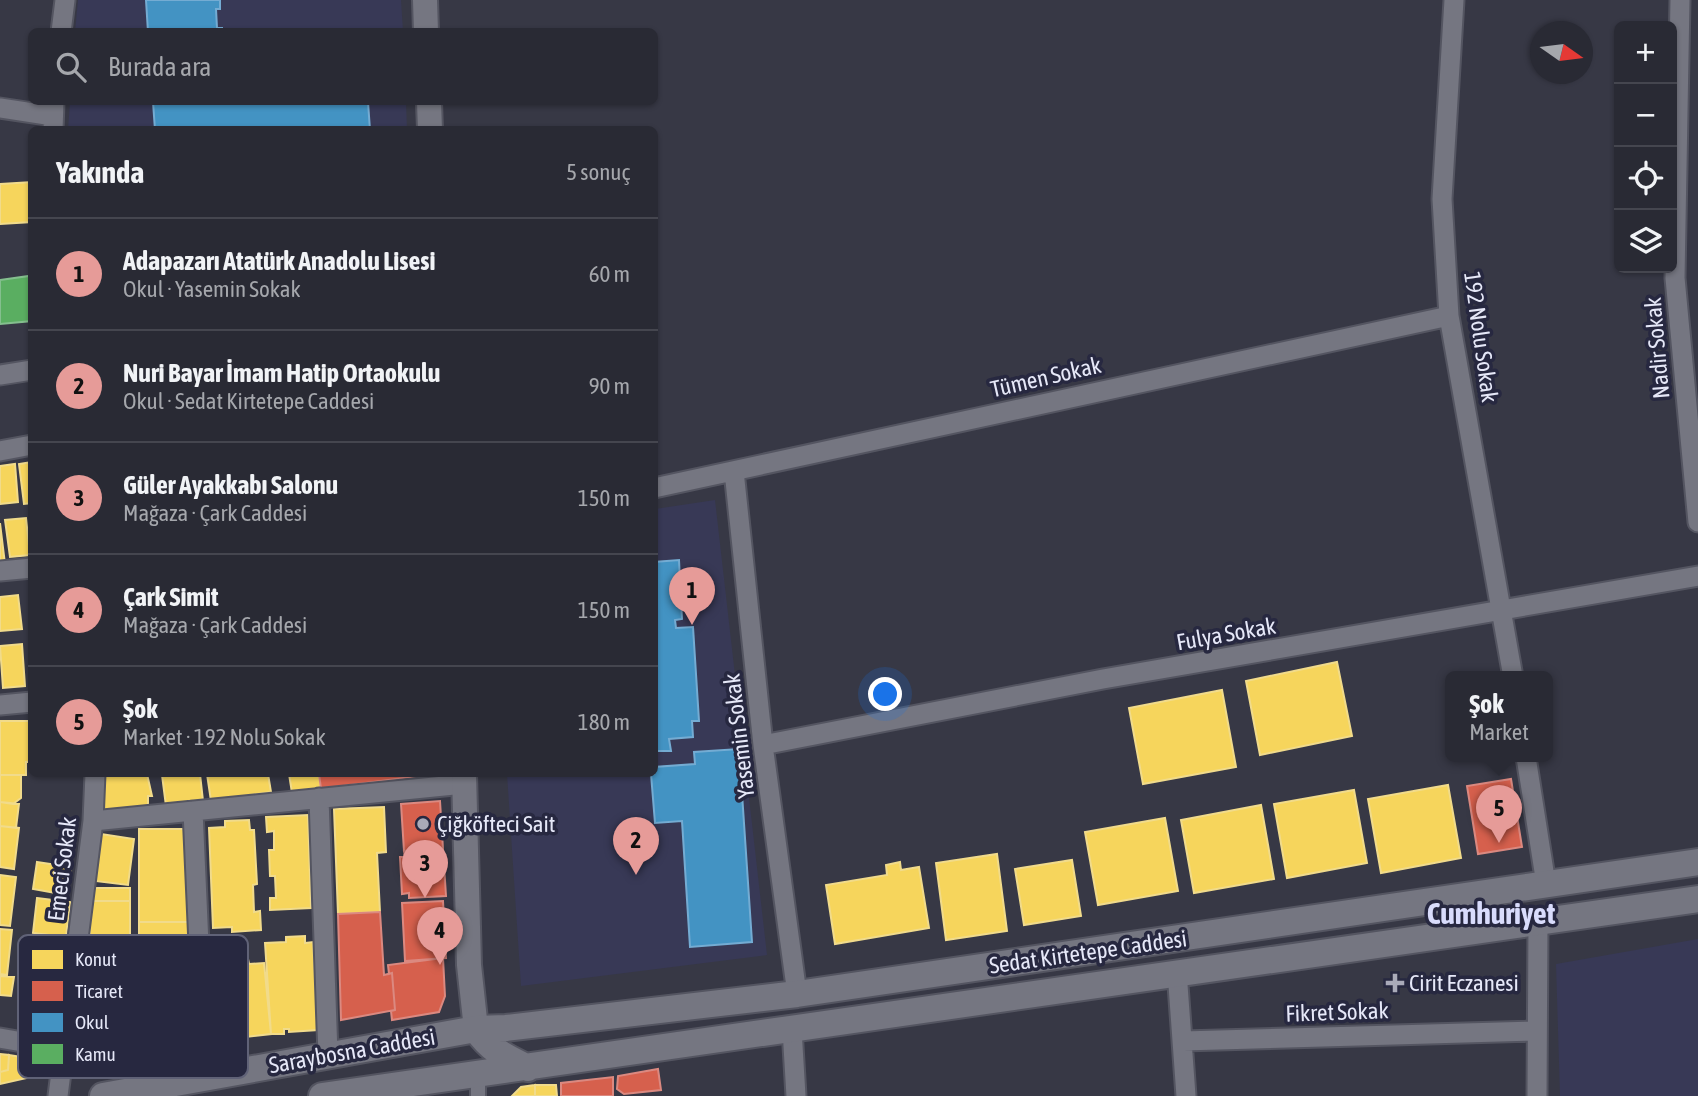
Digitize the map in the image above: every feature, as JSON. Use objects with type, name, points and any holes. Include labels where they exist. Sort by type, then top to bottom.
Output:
[{"type":"main road","name":"Sedat Kirtetepe Caddesi","points":[[476,1029],[506,1028],[797,994],[1698,862]]},
{"type":"main road","name":"Sedat Kirtetepe Caddesi","points":[[478,1085],[528,1068],[1177,971],[1698,899]]},
{"type":"main road","name":"Saraybosna Caddesi","points":[[248,1070],[476,1029]]},
{"type":"main road","points":[[476,1029],[486,1045],[499,1055],[528,1068]]},
{"type":"main road","name":"Saraybosna Caddesi","points":[[322,1096],[450,1076],[478,1085]]},
{"type":"main road","name":"Saraybosna Caddesi","points":[[103,1096],[205,1078]]},
{"type":"street","points":[[62,28],[65,0]]},
{"type":"street","points":[[425,0],[426,28]]},
{"type":"street","name":"192 Nolu Sokak","points":[[1454,0],[1442,199],[1449,316],[1512,671]]},
{"type":"street","name":"Nadir Sokak","points":[[1680,0],[1675,278],[1698,522]]},
{"type":"street","points":[[429,105],[430,126]]},
{"type":"street","points":[[0,108],[53,116]]},
{"type":"street","name":"Tümen Sokak","points":[[658,487],[1449,316]]},
{"type":"street","points":[[0,375],[28,371]]},
{"type":"street","points":[[0,451],[28,446]]},
{"type":"street","name":"Yasemin Sokak","points":[[734,471],[763,745],[797,994]]},
{"type":"street","points":[[0,571],[28,568]]},
{"type":"street","name":"Fulya Sokak","points":[[763,745],[1103,680],[1698,576]]},
{"type":"street","points":[[0,705],[28,702]]},
{"type":"street","points":[[1527,762],[1546,884]]},
{"type":"street","name":"Emeci Sokak","points":[[78,935],[93,821],[95,777]]},
{"type":"street","points":[[93,821],[319,798],[464,779],[469,965],[476,1029]]},
{"type":"street","points":[[319,798],[328,1055]]},
{"type":"street","points":[[193,811],[199,935]]},
{"type":"street","points":[[1537,1096],[1535,1031],[1538,922]]},
{"type":"street","points":[[1177,971],[1186,1096]]},
{"type":"street","points":[[793,1029],[796,1096]]},
{"type":"street","name":"Fikret Sokak","points":[[1183,1041],[1535,1031]]},
{"type":"street","points":[[0,1038],[18,1041]]},
{"type":"street","name":"Emeci Sokak","points":[[58,1096],[60,1078]]},
{"type":"shaded area","points":[[78,0],[401,0],[403,28],[75,28]]},
{"type":"shaded area","points":[[70,105],[406,105],[407,126],[68,126]]},
{"type":"shaded area","points":[[715,500],[767,955],[521,986],[507,777],[658,777],[658,509]]},
{"type":"shaded area","points":[[1698,939],[1698,1096],[1560,1096],[1556,964]]},
{"type":"building: Konut","points":[[28,182],[28,222],[0,224],[0,184]]},
{"type":"building: Konut","points":[[28,463],[28,504],[24,504],[19,464]]},
{"type":"building: Konut","points":[[15,464],[18,502],[0,504],[0,466]]},
{"type":"building: Konut","points":[[26,518],[28,555],[10,557],[5,520]]},
{"type":"building: Konut","points":[[0,523],[5,564],[0,564]]},
{"type":"building: Konut","points":[[18,595],[22,629],[0,631],[0,597]]},
{"type":"building: Konut","points":[[22,644],[25,686],[3,688],[0,646]]},
{"type":"building: Konut","points":[[1337,662],[1352,736],[1260,755],[1246,681]]},
{"type":"building: Konut","points":[[1222,690],[1236,767],[1143,784],[1129,708]]},
{"type":"building: Konut","points":[[0,721],[28,721],[26,775],[0,775]]},
{"type":"building: Konut","points":[[0,775],[21,775],[21,798],[13,804],[0,802]]},
{"type":"building: Konut","points":[[103,777],[148,777],[152,796],[148,796],[148,808],[102,811]]},
{"type":"building: Konut","points":[[162,777],[200,777],[203,801],[166,806]]},
{"type":"building: Konut","points":[[207,777],[268,777],[271,792],[211,801]]},
{"type":"building: Konut","points":[[289,777],[319,777],[321,789],[292,793]]},
{"type":"building: Konut","points":[[1448,785],[1461,858],[1381,873],[1368,799]]},
{"type":"building: Konut","points":[[1354,790],[1367,863],[1287,878],[1274,804]]},
{"type":"building: Konut","points":[[0,802],[19,804],[16,828],[0,826]]},
{"type":"building: Konut","points":[[1261,805],[1274,879],[1194,893],[1181,820]]},
{"type":"building: Konut","points":[[384,807],[386,852],[377,853],[380,912],[338,914],[334,809]]},
{"type":"building: Konut","points":[[308,815],[311,908],[270,910],[270,898],[276,898],[275,876],[270,876],[269,850],[274,850],[274,831],[267,832],[266,817]]},
{"type":"building: Konut","points":[[1165,818],[1178,891],[1098,905],[1085,832]]},
{"type":"building: Konut","points":[[249,820],[250,830],[254,830],[257,884],[253,885],[254,912],[260,911],[261,930],[232,932],[232,927],[213,928],[209,828],[225,827],[225,821]]},
{"type":"building: Konut","points":[[0,826],[19,828],[14,869],[0,867]]},
{"type":"building: Konut","points":[[139,829],[188,829],[188,922],[139,922]]},
{"type":"building: Konut","points":[[101,834],[134,839],[128,885],[95,881]]},
{"type":"building: Konut","points":[[997,854],[1007,931],[946,940],[936,863]]},
{"type":"building: Konut","points":[[1072,860],[1081,916],[1024,925],[1015,869]]},
{"type":"building: Konut","points":[[37,862],[71,867],[67,895],[33,889]]},
{"type":"building: Konut","points":[[900,862],[901,870],[919,867],[929,928],[835,944],[826,885],[887,875],[886,865]]},
{"type":"building: Konut","points":[[0,875],[16,877],[10,926],[0,925]]},
{"type":"building: Konut","points":[[91,888],[130,888],[130,901],[90,901]]},
{"type":"building: Konut","points":[[37,898],[70,902],[66,935],[33,933]]},
{"type":"building: Konut","points":[[90,901],[130,901],[130,935],[90,935]]},
{"type":"building: Konut","points":[[139,922],[188,922],[188,935],[139,935]]},
{"type":"building: Konut","points":[[0,929],[12,930],[7,975],[0,974]]},
{"type":"building: Konut","points":[[305,936],[305,943],[313,942],[318,1030],[289,1032],[289,1029],[284,1029],[284,1034],[271,1034],[265,943],[286,942],[286,937]]},
{"type":"building: Konut","points":[[248,959],[249,964],[264,963],[271,1034],[248,1037]]},
{"type":"building: Konut","points":[[0,976],[14,977],[11,996],[0,995]]},
{"type":"building: Konut","points":[[0,1054],[9,1055],[8,1070],[0,1072]]},
{"type":"building: Konut","points":[[9,1055],[18,1056],[18,1078],[27,1078],[0,1084],[0,1072],[8,1070]]},
{"type":"building: Konut","points":[[535,1085],[535,1096],[512,1096],[521,1087]]},
{"type":"building: Konut","points":[[535,1085],[556,1085],[557,1096],[535,1096]]},
{"type":"building: Ticaret","points":[[319,777],[411,777],[321,789]]},
{"type":"building: Ticaret","points":[[1511,779],[1522,847],[1478,854],[1467,786]]},
{"type":"building: Ticaret","points":[[440,801],[443,849],[404,851],[401,804]]},
{"type":"building: Ticaret","points":[[443,849],[446,896],[409,898],[409,893],[402,894],[400,857],[405,857],[404,851]]},
{"type":"building: Ticaret","points":[[443,901],[446,958],[405,961],[402,903]]},
{"type":"building: Ticaret","points":[[380,912],[384,975],[392,973],[395,1010],[341,1020],[338,914]]},
{"type":"building: Ticaret","points":[[443,958],[445,996],[439,1012],[392,1020],[391,1011],[395,1010],[392,973],[389,974],[388,965]]},
{"type":"building: Ticaret","points":[[658,1069],[661,1090],[624,1094],[617,1089],[618,1076]]},
{"type":"building: Ticaret","points":[[613,1077],[613,1096],[561,1096],[561,1083]]},
{"type":"building: Okul","points":[[146,0],[220,0],[220,9],[216,9],[217,28],[148,28]]},
{"type":"building: Okul","points":[[153,105],[368,105],[370,126],[155,126]]},
{"type":"building: Okul","points":[[679,560],[682,619],[675,620],[676,628],[693,627],[699,721],[692,721],[693,737],[669,739],[671,751],[658,751],[658,562]]},
{"type":"building: Okul","points":[[739,749],[752,942],[690,947],[682,821],[655,823],[651,777],[658,777],[658,767],[695,764],[694,752]]},
{"type":"building: Kamu","points":[[28,276],[28,321],[0,324],[0,280]]},
{"type":"place","name":"Adapazarı Atatürk Anadolu Lisesi","points":[[692,625]]},
{"type":"place","name":"Çiğköfteci Sait","points":[[423,824]]},
{"type":"place","name":"Şok","points":[[1499,843]]},
{"type":"place","name":"Nuri Bayar İmam Hatip Ortaokulu","points":[[636,875]]},
{"type":"place","name":"Güler Ayakkabı Salonu","points":[[425,898]]},
{"type":"place","name":"Çark Simit","points":[[440,965]]},
{"type":"place","name":"Cirit Eczanesi","points":[[1395,983]]},
{"type":"district","name":"Cumhuriyet","points":[[1491,913]]}]
